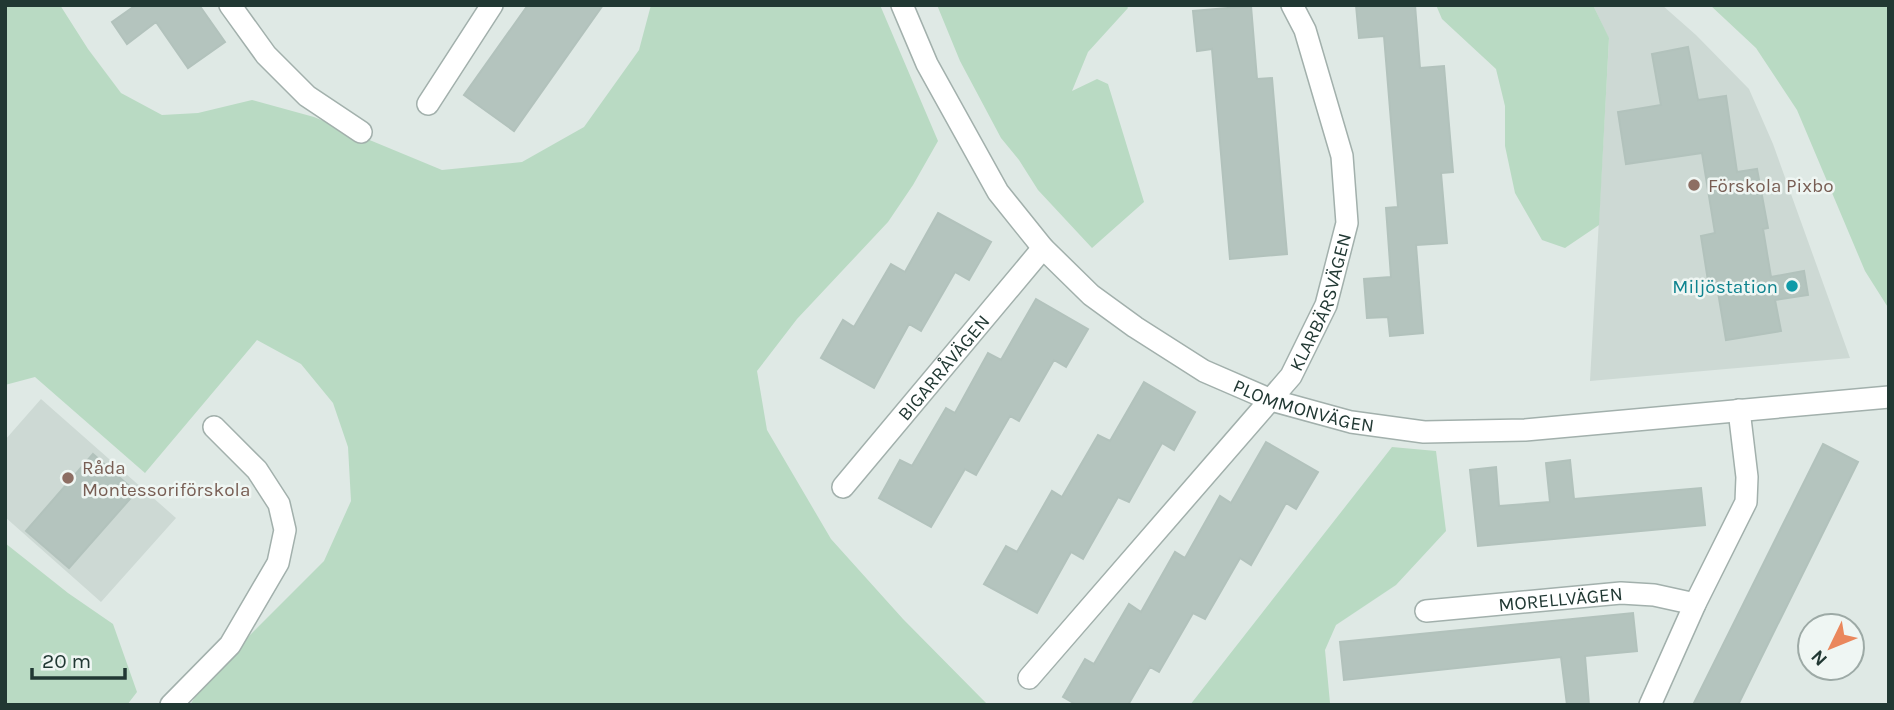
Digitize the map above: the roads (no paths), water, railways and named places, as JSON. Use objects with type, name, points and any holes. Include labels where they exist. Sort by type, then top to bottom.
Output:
[{"type":"street","points":[[230,5],[266,55],[307,96],[361,132]]},
{"type":"street","points":[[428,104],[492,5]]},
{"type":"street","name":"PLOMMONVÄGEN","points":[[902,5],[927,64],[998,192],[1043,248],[1091,295],[1135,327],[1204,371],[1271,400],[1351,422],[1424,432],[1525,429],[1889,397]]},
{"type":"street","name":"KLARBÄRSVÄGEN","points":[[1029,678],[1271,400],[1290,376],[1326,305],[1347,223],[1342,156],[1305,30],[1292,5]]},
{"type":"street","name":"BIGARRÅVÄGEN","points":[[842,487],[1043,248]]},
{"type":"street","points":[[1650,705],[1695,604],[1746,502],[1747,477],[1739,410]]},
{"type":"street","points":[[171,705],[229,645],[278,563],[285,530],[279,504],[257,470],[214,428]]},
{"type":"street","name":"MORELLVÄGEN","points":[[1426,611],[1621,593],[1654,595],[1695,604]]},
{"type":"place","name":"Förskola Pixbo","points":[[1694,185]]},
{"type":"place","name":"Miljöstation","points":[[1792,286]]},
{"type":"place","name":"Råda Montessoriförskola","points":[[68,478]]}]
